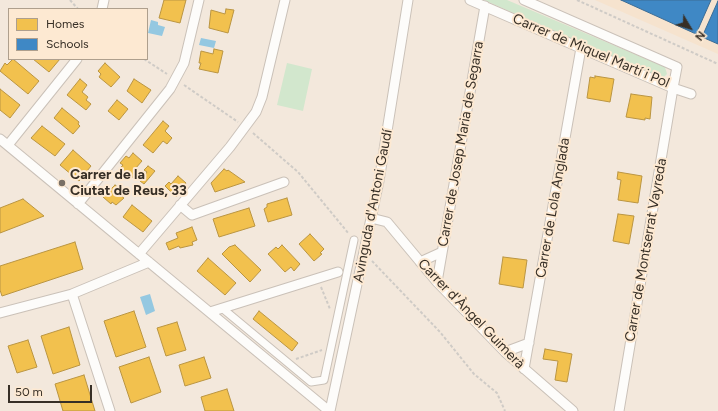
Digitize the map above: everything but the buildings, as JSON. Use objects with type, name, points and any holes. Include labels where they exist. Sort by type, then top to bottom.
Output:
[{"type":"street","points":[[78,204],[170,89],[184,63],[200,0]]},
{"type":"street","points":[[139,254],[246,128],[256,112],[262,97],[285,0]]},
{"type":"street","name":"Avinguda d'Antoni Gaudí","points":[[330,411],[371,218],[389,124],[408,0]]},
{"type":"street","name":"Carrer de Miquel Martí i Pol","points":[[470,0],[673,88],[677,67],[524,0]]},
{"type":"street","name":"Carrer de Josep Maria de Segarra","points":[[437,282],[485,6]]},
{"type":"street","name":"Carrer de Lola Anglada","points":[[524,369],[581,48]]},
{"type":"street","points":[[8,146],[76,60]]},
{"type":"street","points":[[673,88],[691,94]]},
{"type":"street","name":"Carrer de Montserrat Vayreda","points":[[619,411],[673,88]]},
{"type":"street","points":[[0,139],[330,411]]},
{"type":"street","points":[[180,205],[192,215],[284,182]]},
{"type":"street","name":"Carrer d'Àngel Guimerà","points":[[371,218],[387,222],[437,282],[505,352],[573,411]]},
{"type":"street","points":[[222,308],[311,382],[324,380],[354,240]]},
{"type":"street","points":[[420,262],[442,252]]},
{"type":"street","points":[[0,313],[72,294],[149,262]]},
{"type":"street","points":[[210,312],[338,272]]},
{"type":"street","points":[[72,294],[110,411]]},
{"type":"street","points":[[505,352],[529,342]]},
{"type":"path","points":[[70,0],[77,8]]},
{"type":"path","points":[[577,0],[718,64]]},
{"type":"path","points":[[145,60],[246,128],[298,172],[354,240]]},
{"type":"path","points":[[364,252],[440,332],[474,374],[498,393],[505,411]]},
{"type":"path","points":[[317,278],[336,322]]},
{"type":"path","points":[[287,362],[331,347]]},
{"type":"shaded area","points":[[595,0],[718,0],[718,54]]},
{"type":"green space","points":[[484,0],[507,0],[665,67],[667,74],[664,77],[656,76]]},
{"type":"green space","points":[[287,63],[312,69],[303,111],[277,105]]},
{"type":"water","points":[[151,20],[158,22],[158,25],[165,27],[162,36],[148,33]]},
{"type":"water","points":[[201,38],[216,41],[214,48],[199,45]]},
{"type":"water","points":[[150,294],[155,311],[146,315],[140,297]]},
{"type":"place","name":"Carrer de la Ciutat de Reus, 33","points":[[62,183]]}]
